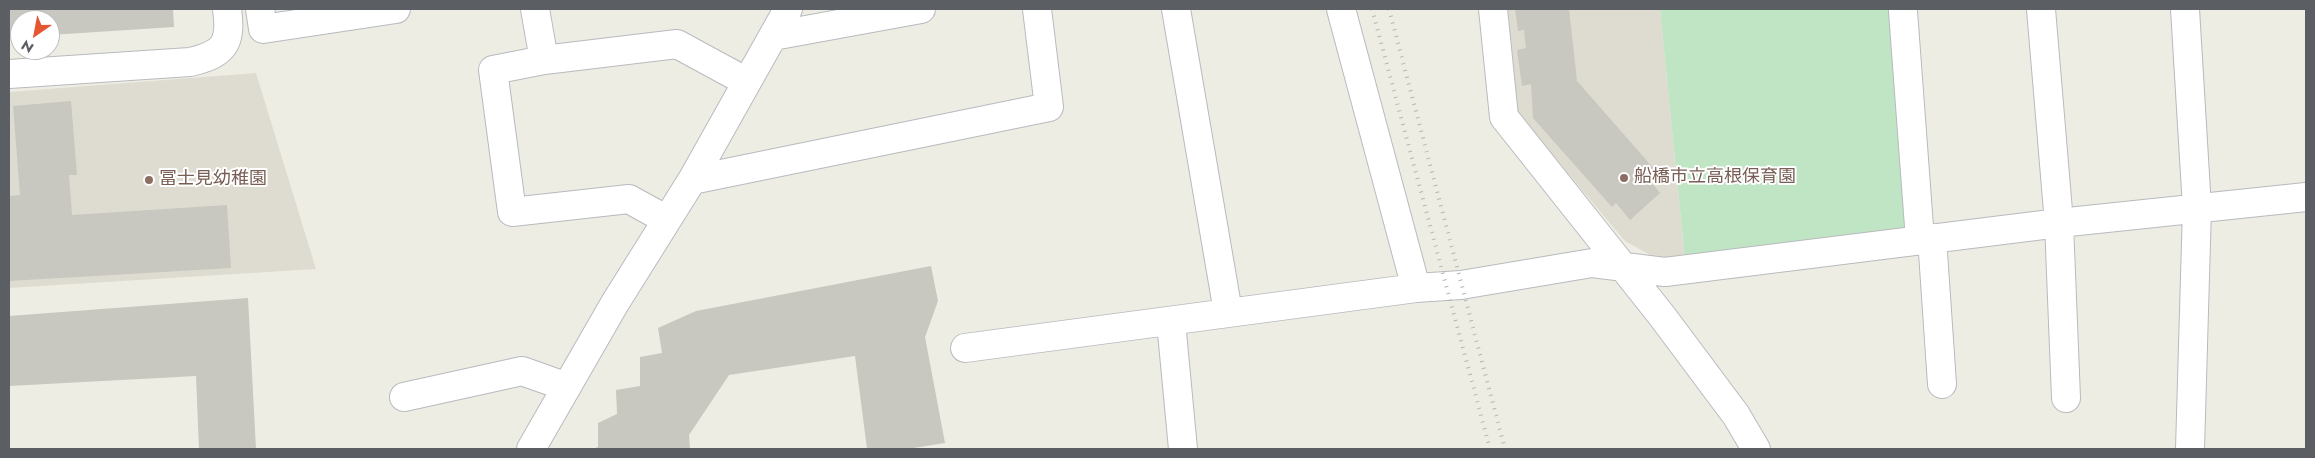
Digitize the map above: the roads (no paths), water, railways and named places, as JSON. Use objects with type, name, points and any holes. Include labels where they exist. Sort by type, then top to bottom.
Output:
[{"type":"street","points":[[9,74],[190,62],[212,56],[225,43],[230,30],[227,9]]},
{"type":"street","points":[[260,9],[263,29],[396,9]]},
{"type":"street","points":[[535,9],[544,60]]},
{"type":"street","points":[[530,449],[615,303],[692,180],[788,9]]},
{"type":"street","points":[[773,36],[921,9]]},
{"type":"street","points":[[692,180],[1050,107],[1037,9]]},
{"type":"street","points":[[1176,9],[1228,312]]},
{"type":"street","points":[[1341,9],[1416,288]]},
{"type":"street","points":[[1493,9],[1504,117],[1624,267],[1736,415],[1756,449]]},
{"type":"street","points":[[2041,9],[2060,223],[2066,398]]},
{"type":"street","points":[[2185,9],[2197,208],[2190,449]]},
{"type":"street","points":[[1903,11],[1942,384]]},
{"type":"street","points":[[667,220],[629,198],[512,212],[493,70],[544,60],[677,44],[747,82]]},
{"type":"street","points":[[965,348],[1416,288],[1461,285],[1592,263],[1665,272],[2060,223],[2306,197]]},
{"type":"street","points":[[1171,322],[1184,449]]},
{"type":"street","points":[[404,397],[522,371],[567,387]]},
{"type":"railway","points":[[1372,9],[1490,449]]},
{"type":"railway","points":[[1389,9],[1505,449]]},
{"type":"place","name":"船橋市立高根保育園","points":[[1624,178]]},
{"type":"place","name":"冨士見幼稚園","points":[[149,180]]}]
